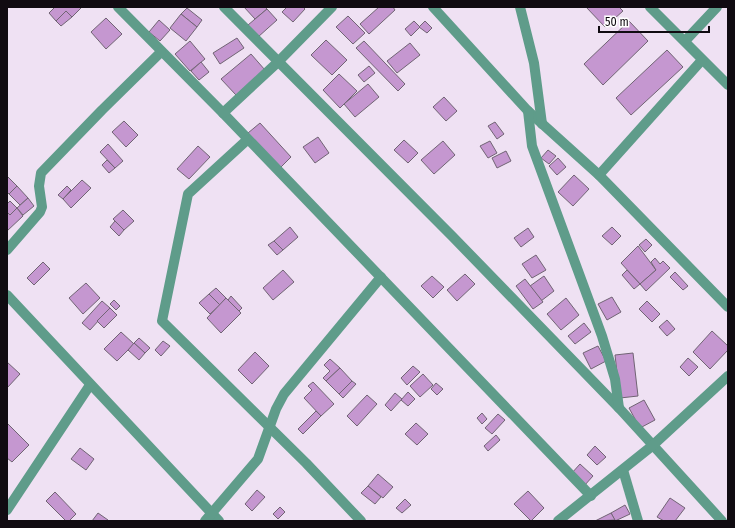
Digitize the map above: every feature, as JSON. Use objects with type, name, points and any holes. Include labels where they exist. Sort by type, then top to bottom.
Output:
[{"type":"street","points":[[118,7],[223,113],[247,140],[591,496]]},
{"type":"street","points":[[224,7],[446,230],[620,408],[652,446],[722,521]]},
{"type":"street","points":[[223,113],[278,62],[332,7]]},
{"type":"street","points":[[432,7],[528,110],[599,175],[728,307]]},
{"type":"street","points":[[520,7],[534,64],[542,124]]},
{"type":"street","points":[[650,7],[728,85]]},
{"type":"street","points":[[685,41],[717,7]]},
{"type":"street","points":[[7,250],[40,212],[42,207],[39,186],[41,173],[161,52]]},
{"type":"street","points":[[599,175],[702,60]]},
{"type":"street","points":[[528,110],[532,146],[602,336],[614,379],[620,408]]},
{"type":"street","points":[[247,140],[188,194],[162,321],[306,463],[361,521]]},
{"type":"street","points":[[208,517],[258,459],[276,409],[284,394],[381,277]]},
{"type":"street","points":[[7,295],[208,517],[219,521]]},
{"type":"street","points":[[558,521],[652,446],[728,376]]},
{"type":"street","points":[[7,510],[90,385]]},
{"type":"street","points":[[623,470],[638,521]]},
{"type":"building","points":[[55,7],[82,7],[72,17],[66,11],[56,21],[49,13]]},
{"type":"building","points":[[244,7],[265,7],[267,9],[255,19]]},
{"type":"building","points":[[287,7],[303,7],[305,9],[293,22],[282,12]]},
{"type":"building","points":[[379,7],[393,7],[395,10],[369,34],[360,24]]},
{"type":"building","points":[[586,7],[619,7],[623,11],[605,27]]},
{"type":"building","points":[[187,8],[202,20],[197,27],[181,14]]},
{"type":"building","points":[[267,9],[277,20],[258,37],[248,25]]},
{"type":"building","points":[[66,11],[72,17],[61,26],[56,21]]},
{"type":"building","points":[[181,14],[197,27],[186,41],[170,28]]},
{"type":"building","points":[[348,16],[365,33],[353,44],[336,27]]},
{"type":"building","points":[[106,18],[122,34],[106,49],[91,32]]},
{"type":"building","points":[[159,20],[170,30],[160,41],[149,32]]},
{"type":"building","points":[[414,21],[420,27],[411,36],[405,29]]},
{"type":"building","points":[[425,21],[432,28],[427,33],[419,27]]},
{"type":"building","points":[[629,21],[648,41],[603,85],[584,64]]},
{"type":"building","points":[[237,38],[244,48],[220,64],[213,53]]},
{"type":"building","points":[[326,40],[347,60],[332,75],[311,55]]},
{"type":"building","points":[[190,41],[205,59],[190,71],[175,54]]},
{"type":"building","points":[[364,41],[405,84],[398,91],[356,48]]},
{"type":"building","points":[[410,43],[420,55],[397,73],[387,61]]},
{"type":"building","points":[[667,50],[683,67],[631,115],[616,98]]},
{"type":"building","points":[[251,54],[265,70],[236,95],[221,79]]},
{"type":"building","points":[[201,62],[209,72],[199,80],[191,71]]},
{"type":"building","points":[[369,66],[375,73],[364,82],[358,75]]},
{"type":"building","points":[[339,74],[357,91],[340,108],[323,90]]},
{"type":"building","points":[[368,84],[379,97],[355,117],[344,104]]},
{"type":"building","points":[[444,97],[457,111],[446,121],[433,107]]},
{"type":"building","points":[[124,121],[138,135],[126,147],[112,132]]},
{"type":"building","points":[[495,122],[504,134],[497,139],[488,126]]},
{"type":"building","points":[[260,123],[291,157],[280,168],[248,133]]},
{"type":"building","points":[[318,137],[329,153],[315,163],[303,147]]},
{"type":"building","points":[[404,140],[418,153],[408,163],[394,150]]},
{"type":"building","points":[[443,141],[455,155],[434,174],[421,160]]},
{"type":"building","points":[[490,141],[497,153],[488,158],[480,146]]},
{"type":"building","points":[[108,144],[123,161],[115,168],[100,152]]},
{"type":"building","points":[[198,146],[210,157],[189,179],[177,169]]},
{"type":"building","points":[[548,150],[556,156],[549,164],[541,158]]},
{"type":"building","points":[[506,151],[511,161],[497,168],[492,158]]},
{"type":"building","points":[[558,158],[566,167],[557,175],[549,166]]},
{"type":"building","points":[[107,160],[115,168],[109,173],[102,165]]},
{"type":"building","points":[[574,175],[589,189],[573,206],[558,192]]},
{"type":"building","points":[[7,176],[17,186],[9,194],[7,192]]},
{"type":"building","points":[[82,180],[91,188],[71,208],[63,199]]},
{"type":"building","points":[[17,186],[28,198],[20,205],[9,194]]},
{"type":"building","points":[[67,186],[71,190],[63,199],[58,195]]},
{"type":"building","points":[[28,198],[34,206],[23,215],[17,208]]},
{"type":"building","points":[[10,201],[17,208],[10,215],[7,212],[7,204]]},
{"type":"building","points":[[17,208],[23,216],[7,231],[7,212],[10,215]]},
{"type":"building","points":[[123,210],[134,221],[124,230],[113,219]]},
{"type":"building","points":[[115,221],[124,230],[119,236],[110,227]]},
{"type":"building","points":[[290,227],[298,237],[283,250],[274,241]]},
{"type":"building","points":[[612,227],[621,236],[612,245],[602,236]]},
{"type":"building","points":[[528,228],[534,237],[521,247],[514,238]]},
{"type":"building","points":[[646,239],[652,245],[645,252],[639,245]]},
{"type":"building","points":[[274,241],[283,250],[277,255],[268,245]]},
{"type":"building","points":[[638,246],[656,270],[640,284],[621,263]]},
{"type":"building","points":[[536,255],[546,270],[532,278],[522,264]]},
{"type":"building","points":[[655,258],[660,264],[663,261],[670,268],[646,291],[640,284],[656,270],[651,262]]},
{"type":"building","points":[[43,262],[50,269],[34,285],[27,278]]},
{"type":"building","points":[[283,270],[294,282],[273,300],[263,288]]},
{"type":"building","points":[[627,270],[640,284],[634,289],[622,275]]},
{"type":"building","points":[[675,272],[688,286],[683,290],[670,277]]},
{"type":"building","points":[[465,274],[475,284],[457,301],[447,290]]},
{"type":"building","points":[[432,276],[444,287],[433,298],[421,286]]},
{"type":"building","points":[[544,276],[554,291],[541,301],[530,286]]},
{"type":"building","points":[[525,279],[543,302],[533,309],[516,286]]},
{"type":"building","points":[[86,283],[100,298],[83,314],[69,298]]},
{"type":"building","points":[[216,288],[226,298],[220,305],[209,294]]},
{"type":"building","points":[[209,294],[220,305],[210,314],[199,303]]},
{"type":"building","points":[[231,296],[242,308],[239,311],[228,300]]},
{"type":"building","points":[[612,297],[621,312],[607,320],[598,304]]},
{"type":"building","points":[[226,298],[241,313],[221,333],[207,318]]},
{"type":"building","points":[[566,298],[579,315],[561,330],[547,314]]},
{"type":"building","points":[[114,300],[120,306],[116,310],[110,304]]},
{"type":"building","points":[[102,301],[110,308],[90,330],[82,323]]},
{"type":"building","points":[[647,301],[660,314],[652,322],[639,309]]},
{"type":"building","points":[[110,308],[117,315],[104,328],[97,321]]},
{"type":"building","points":[[667,320],[675,329],[667,336],[659,327]]},
{"type":"building","points":[[584,323],[591,332],[575,344],[568,336]]},
{"type":"building","points":[[712,331],[728,346],[728,350],[710,369],[693,352]]},
{"type":"building","points":[[121,332],[134,344],[117,361],[104,349]]},
{"type":"building","points":[[139,338],[150,348],[145,353],[134,343]]},
{"type":"building","points":[[163,341],[170,346],[161,356],[155,350]]},
{"type":"building","points":[[134,343],[145,353],[139,360],[128,350]]},
{"type":"building","points":[[598,346],[606,361],[591,369],[583,353]]},
{"type":"building","points":[[255,352],[269,366],[252,384],[238,370]]},
{"type":"building","points":[[633,353],[638,396],[620,398],[615,355]]},
{"type":"building","points":[[688,358],[698,367],[689,376],[680,367]]},
{"type":"building","points":[[330,359],[340,368],[326,381],[323,378],[330,371],[324,365]]},
{"type":"building","points":[[7,362],[20,374],[7,388]]},
{"type":"building","points":[[413,366],[420,372],[407,385],[401,378]]},
{"type":"building","points":[[340,368],[352,381],[339,394],[326,381]]},
{"type":"building","points":[[423,374],[433,385],[420,397],[410,386]]},
{"type":"building","points":[[352,381],[356,384],[343,398],[339,394]]},
{"type":"building","points":[[313,382],[334,404],[321,416],[304,398],[312,390],[308,386]]},
{"type":"building","points":[[436,383],[443,389],[437,395],[431,389]]},
{"type":"building","points":[[408,392],[415,399],[408,406],[401,400]]},
{"type":"building","points":[[395,393],[402,399],[391,411],[385,405]]},
{"type":"building","points":[[367,395],[377,404],[357,426],[347,416]]},
{"type":"building","points":[[644,400],[655,420],[640,428],[629,408]]},
{"type":"building","points":[[316,411],[321,416],[303,434],[298,429]]},
{"type":"building","points":[[482,413],[487,419],[482,424],[477,418]]},
{"type":"building","points":[[498,414],[505,420],[492,434],[485,428]]},
{"type":"building","points":[[7,423],[29,445],[12,462],[7,458]]},
{"type":"building","points":[[416,423],[428,434],[417,445],[405,434]]},
{"type":"building","points":[[496,435],[500,440],[488,451],[484,446]]},
{"type":"building","points":[[595,446],[606,457],[597,465],[587,455]]},
{"type":"building","points":[[80,448],[94,459],[86,470],[71,459]]},
{"type":"building","points":[[580,464],[593,476],[584,486],[571,474]]},
{"type":"building","points":[[378,474],[393,487],[383,498],[368,486]]},
{"type":"building","points":[[368,486],[381,497],[375,504],[361,493]]},
{"type":"building","points":[[257,490],[265,497],[252,511],[245,504]]},
{"type":"building","points":[[528,491],[544,508],[531,521],[514,504]]},
{"type":"building","points":[[55,492],[76,514],[69,521],[66,521],[46,501]]},
{"type":"building","points":[[670,498],[685,508],[675,521],[664,521],[657,517]]},
{"type":"building","points":[[405,499],[411,505],[402,513],[396,508]]},
{"type":"building","points":[[625,505],[630,514],[615,521],[611,513]]},
{"type":"building","points":[[280,507],[285,512],[278,519],[273,514]]},
{"type":"building","points":[[98,513],[108,520],[108,521],[92,521]]},
{"type":"building","points":[[611,513],[615,520],[595,521]]}]
